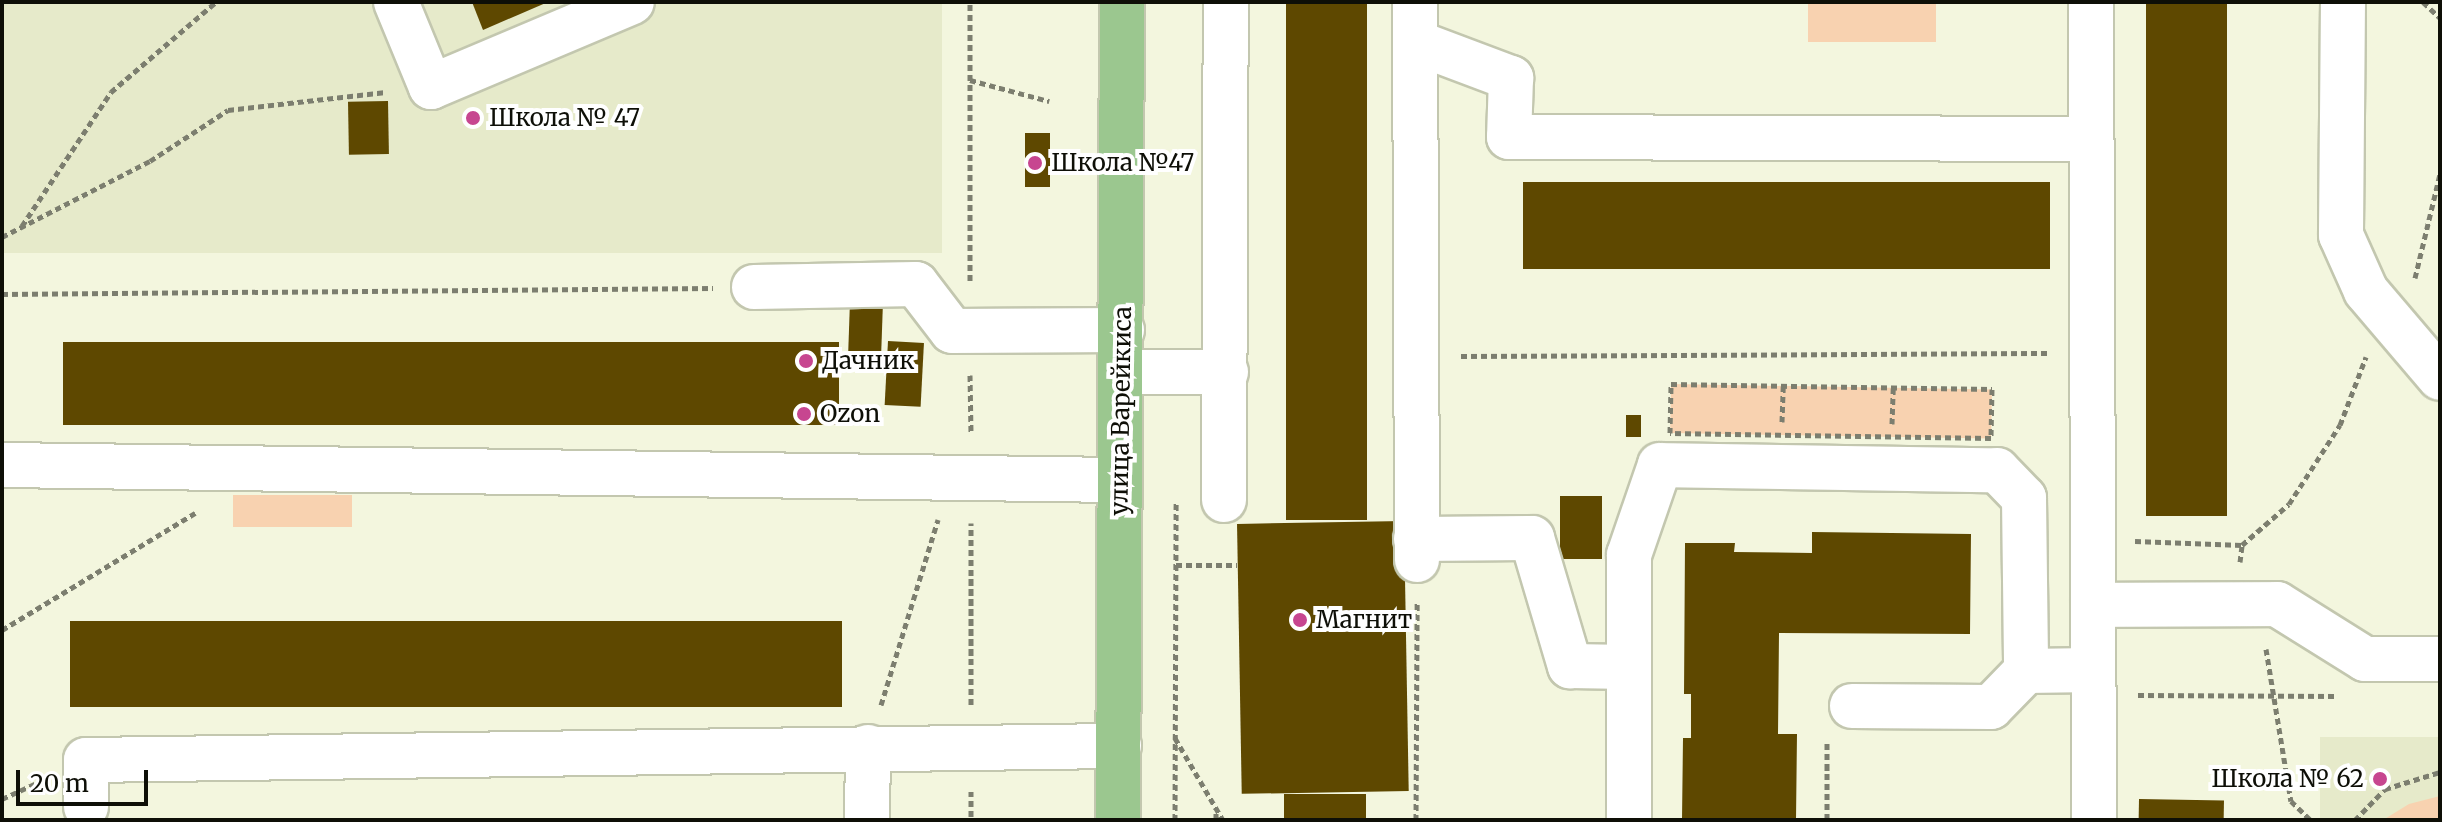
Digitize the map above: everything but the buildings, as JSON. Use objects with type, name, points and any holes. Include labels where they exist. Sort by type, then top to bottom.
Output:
[{"type":"main road","name":"улица Варейкиса","points":[[1118,820],[1122,2]]},
{"type":"lane","points":[[396,2],[431,87],[586,11],[632,2]]},
{"type":"lane","points":[[1224,500],[1226,2]]},
{"type":"lane","points":[[2091,2],[2094,820]]},
{"type":"lane","points":[[2343,2],[2341,235],[2366,291],[2440,378]]},
{"type":"lane","points":[[1415,22],[1511,78],[1509,137],[2091,139]]},
{"type":"lane","points":[[1415,22],[1416,550],[1532,538],[1570,666],[1629,667]]},
{"type":"lane","points":[[754,287],[916,284],[952,331],[970,329],[1121,351],[1226,372]]},
{"type":"lane","points":[[2,465],[1120,480]]},
{"type":"lane","points":[[1629,820],[1629,555],[1660,465],[1997,470],[2024,498],[2026,671],[1991,707],[1852,706]]},
{"type":"lane","points":[[2093,605],[2277,604],[2365,659],[2440,659]]},
{"type":"lane","points":[[2026,671],[2093,683]]},
{"type":"lane","points":[[86,807],[86,760],[868,747],[1119,746]]},
{"type":"lane","points":[[867,820],[868,747]]},
{"type":"path","points":[[21,228],[111,92],[216,2]]},
{"type":"path","points":[[970,2],[970,329],[961,477],[971,820]]},
{"type":"path","points":[[2423,2],[2440,18]]},
{"type":"path","points":[[970,80],[1049,101]]},
{"type":"path","points":[[2,237],[150,161],[228,110],[431,87]]},
{"type":"path","points":[[2238,573],[2242,545],[2289,504],[2340,425],[2369,350],[2393,323],[2411,294],[2440,174]]},
{"type":"path","points":[[2,294],[754,287]]},
{"type":"path","points":[[1415,356],[2092,352]]},
{"type":"path","points":[[1671,384],[1893,388],[1992,389],[1991,438],[1670,433],[1671,384]]},
{"type":"path","points":[[1782,435],[1783,386]]},
{"type":"path","points":[[1892,437],[1893,388]]},
{"type":"path","points":[[868,747],[961,477]]},
{"type":"path","points":[[2,630],[204,507]]},
{"type":"path","points":[[2093,540],[2242,545]]},
{"type":"path","points":[[1416,550],[1416,820]]},
{"type":"path","points":[[1176,565],[1237,565]]},
{"type":"path","points":[[2093,683],[2274,696],[2343,696]]},
{"type":"path","points":[[2274,696],[2291,801],[2311,820]]},
{"type":"path","points":[[1174,736],[1223,820]]},
{"type":"path","points":[[2355,820],[2385,789],[2440,772]]},
{"type":"path","points":[[1216,807],[1216,820]]},
{"type":"shaded area","name":"Школа № 47","points":[[2,2],[942,2],[942,253],[2,253]]},
{"type":"shaded area","points":[[1808,2],[1936,2],[1936,42],[1808,42]]},
{"type":"shaded area","points":[[1671,384],[1992,390],[1991,439],[1670,433]]},
{"type":"shaded area","points":[[233,495],[352,495],[352,527],[233,527]]},
{"type":"shaded area","name":"Школа № 62","points":[[2320,737],[2440,737],[2440,820],[2320,820]]},
{"type":"shaded area","points":[[2440,796],[2440,820],[2383,820],[2409,804]]},
{"type":"place","name":"Школа № 47","points":[[473,118]]},
{"type":"place","name":"Школа №47","points":[[1035,163]]},
{"type":"place","name":"Дачник","points":[[806,361]]},
{"type":"place","name":"Ozon","points":[[804,414]]},
{"type":"place","name":"Магнит","points":[[1300,620]]},
{"type":"place","name":"Школа № 62","points":[[2380,779]]}]
